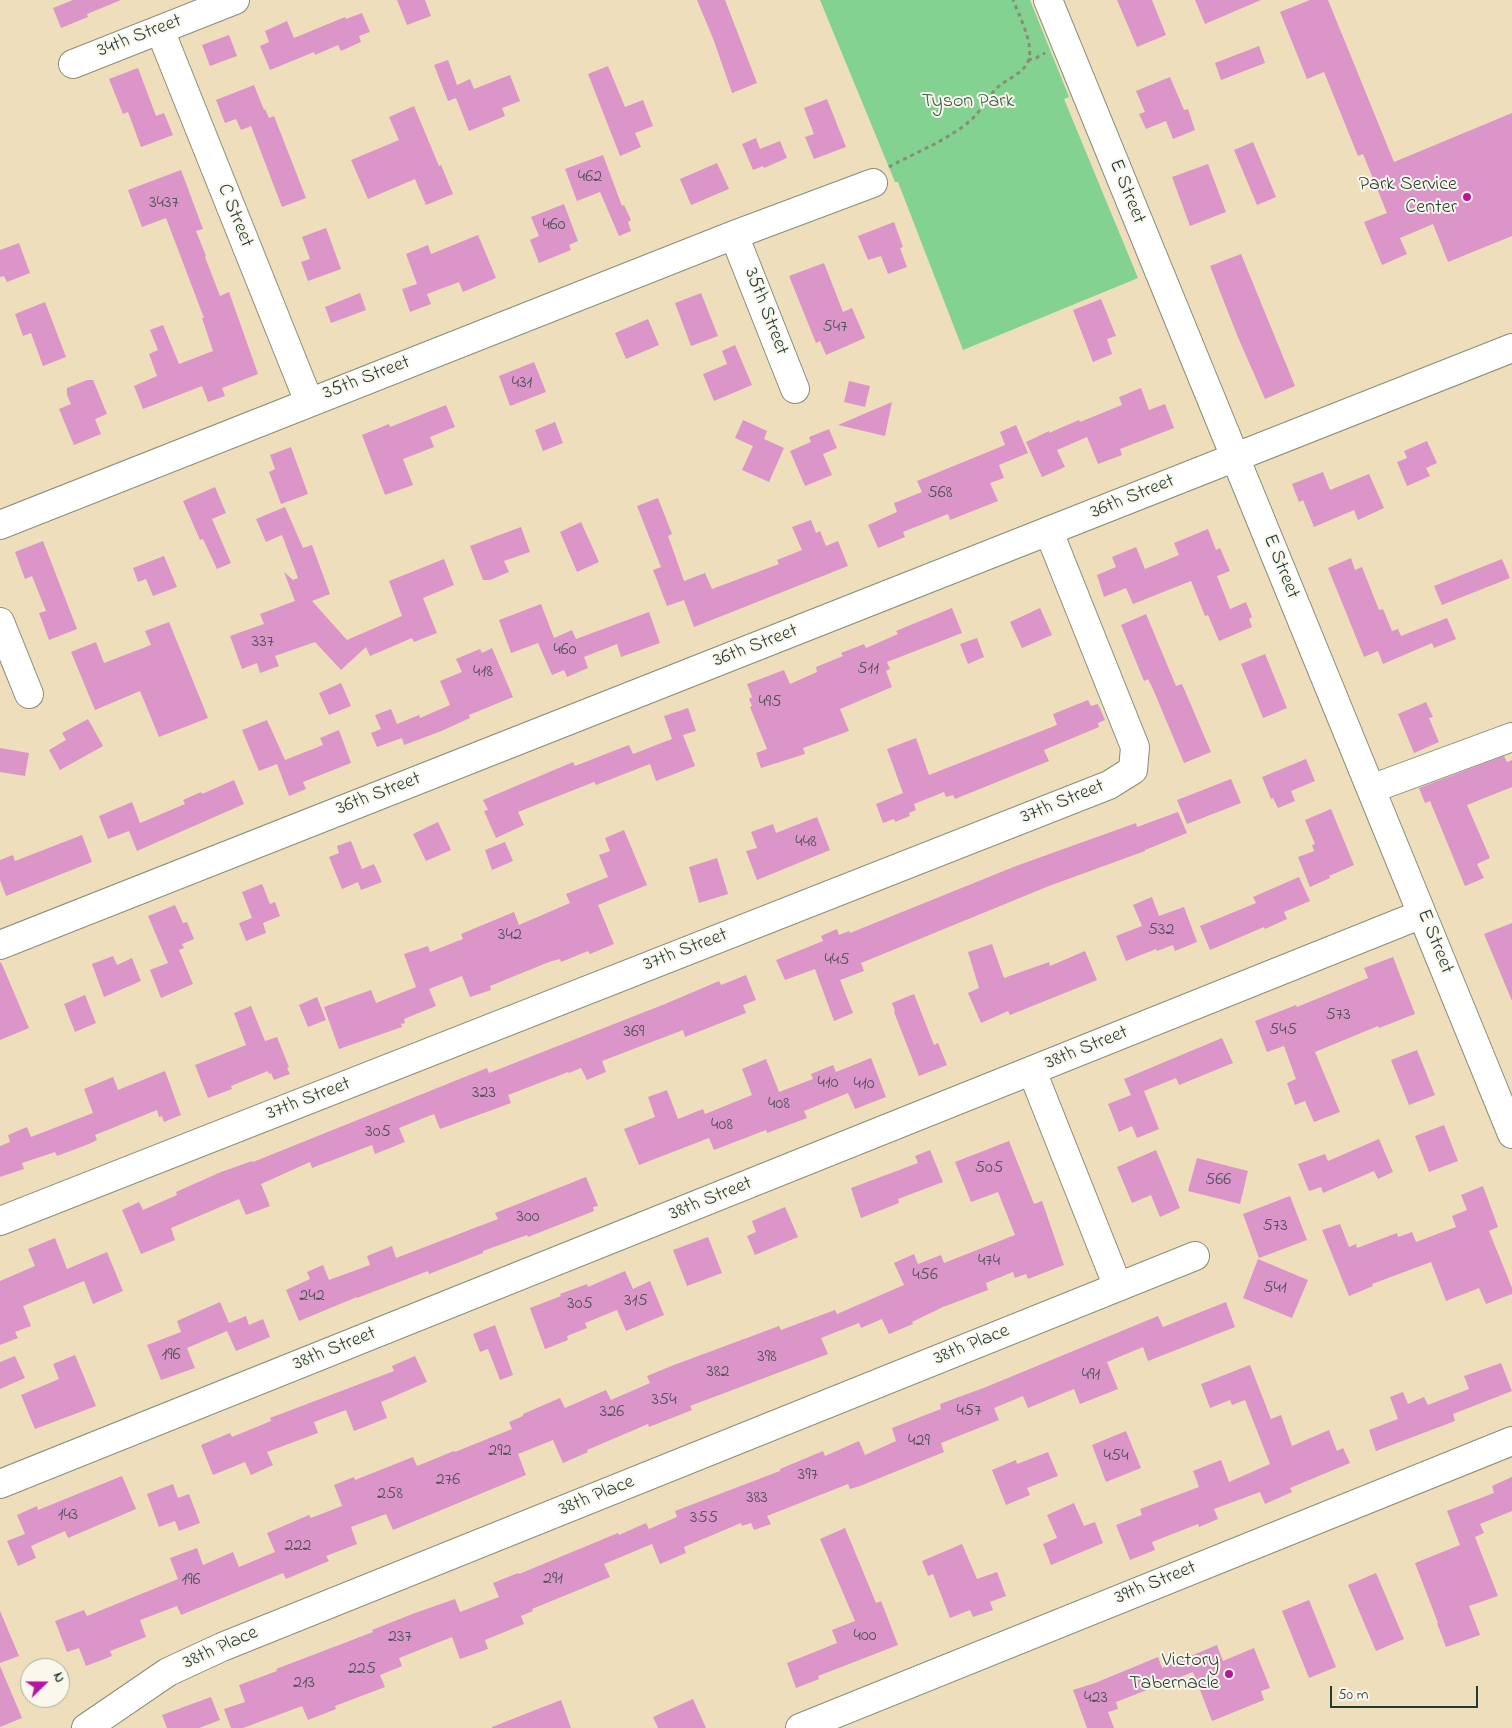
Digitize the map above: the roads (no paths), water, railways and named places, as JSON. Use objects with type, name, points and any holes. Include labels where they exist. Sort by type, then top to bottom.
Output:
[{"type":"street","name":"34th Street","points":[[73,64],[235,0]]},
{"type":"street","name":"E Street","points":[[1048,0],[1512,1134]]},
{"type":"street","name":"C Street","points":[[160,30],[309,402]]},
{"type":"street","name":"35th Street","points":[[0,525],[880,176]]},
{"type":"street","name":"35th Street","points":[[734,235],[795,389]]},
{"type":"street","name":"36th Street","points":[[0,945],[1512,348]]},
{"type":"street","name":"37th Street","points":[[0,1221],[1109,785],[1133,770],[1135,747],[1049,532]]},
{"type":"street","points":[[0,622],[29,694]]},
{"type":"street","points":[[1371,789],[1512,737]]},
{"type":"street","name":"38th Street","points":[[0,1484],[1422,914]]},
{"type":"street","points":[[1032,1071],[1118,1288]]},
{"type":"street","name":"38th Place","points":[[86,1728],[168,1672],[222,1647],[1195,1256]]},
{"type":"street","name":"39th Street","points":[[800,1728],[1512,1441]]},
{"type":"place","name":"Park Service Center","points":[[1467,197]]},
{"type":"place","name":"Victory Tabernacle","points":[[1229,1674]]},
{"type":"park label","name":"Tyson Park","points":[[968,103]]}]
